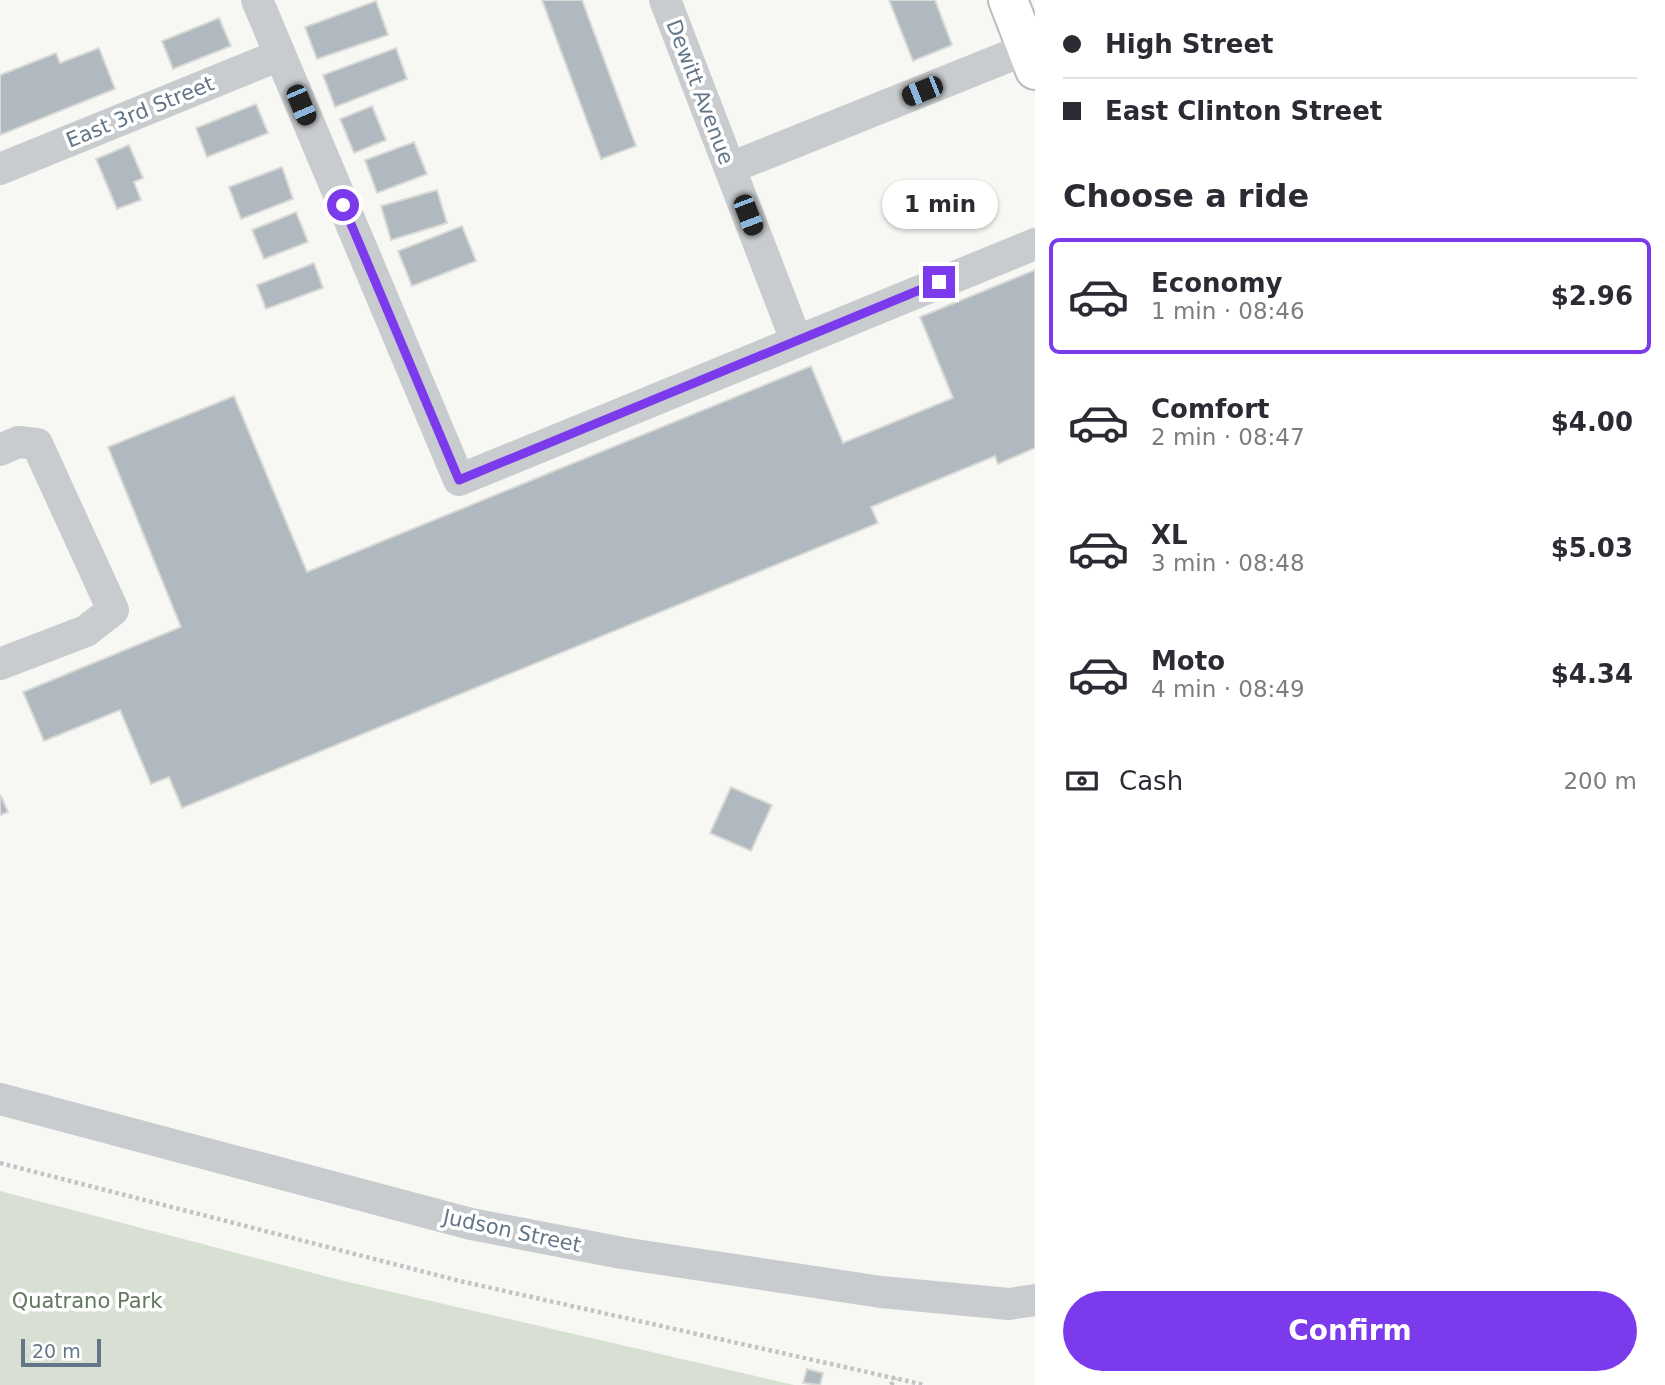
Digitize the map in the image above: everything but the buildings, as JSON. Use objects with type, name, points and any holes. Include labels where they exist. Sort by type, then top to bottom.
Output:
[{"type":"main road","points":[[1008,0],[1031,59]]},
{"type":"street","points":[[257,0],[459,480],[1035,244]]},
{"type":"street","name":"Dewitt Avenue","points":[[665,0],[796,340]]},
{"type":"street","name":"East 3rd Street","points":[[0,169],[280,55]]},
{"type":"street","points":[[730,168],[1031,59]]},
{"type":"street","points":[[0,450],[18,442],[37,444],[113,610],[86,631],[0,664]]},
{"type":"street","name":"Judson Street","points":[[0,1099],[471,1224],[622,1253],[881,1292],[1009,1304],[1035,1300]]},
{"type":"path","points":[[0,1163],[460,1281],[925,1385]]},
{"type":"path","points":[[891,1385],[896,1378]]},
{"type":"green space","name":"Quatrano Park","points":[[0,1191],[340,1280],[794,1385],[0,1385]]},
{"type":"route","points":[[343,205],[459,480],[939,282]]}]
